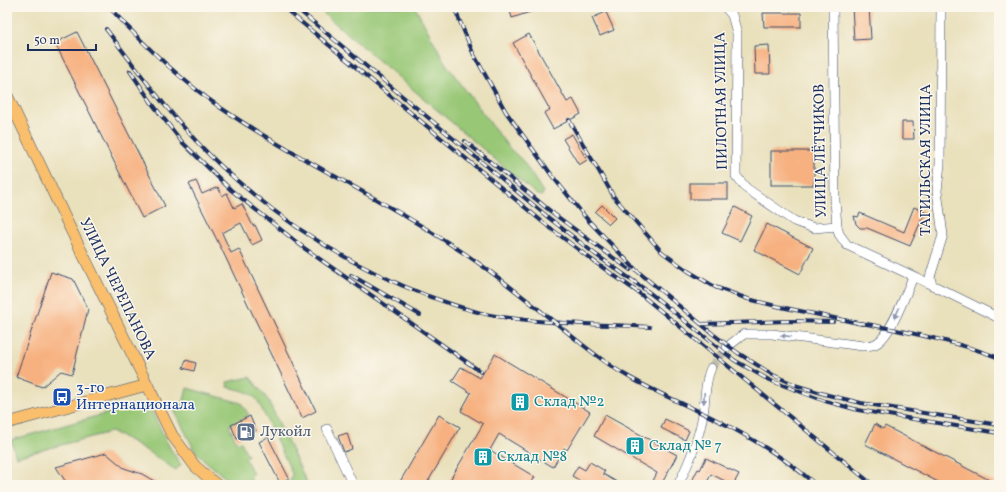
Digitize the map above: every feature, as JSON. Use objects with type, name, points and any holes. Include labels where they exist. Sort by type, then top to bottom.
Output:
[{"type":"main road","name":"УЛИЦА ЧЕРЕПАНОВА","points":[[7,95],[69,226],[172,435],[195,466],[217,485]]},
{"type":"main road","points":[[7,423],[147,385]]},
{"type":"street","name":"ПИЛОТНАЯ УЛИЦА","points":[[725,7],[732,15],[737,33],[736,176],[746,188],[794,221],[814,228],[837,226]]},
{"type":"street","name":"УЛИЦА ЛЁТЧИКОВ","points":[[833,7],[835,201],[839,234],[847,245],[932,285]]},
{"type":"street","name":"ТАГИЛЬСКАЯ УЛИЦА","points":[[932,285],[930,277],[943,235],[937,191],[940,164],[941,7]]},
{"type":"street","points":[[727,348],[744,334],[772,334],[863,346],[875,345],[882,340],[890,329],[913,277]]},
{"type":"street","points":[[932,285],[999,318]]},
{"type":"street","points":[[678,485],[691,458],[703,415],[704,391],[706,380],[711,368]]},
{"type":"street","points":[[327,429],[352,485]]},
{"type":"green space","points":[[316,7],[415,7],[446,64],[509,148],[523,161],[543,192],[542,196],[537,195]]},
{"type":"green space","points":[[250,377],[268,400],[308,485],[292,485],[290,481],[292,474],[291,471],[258,401],[248,393],[228,387],[227,382]]},
{"type":"green space","points":[[187,388],[241,403],[249,415],[229,426],[236,441],[239,443],[241,442],[248,456],[245,458],[253,473],[250,476],[253,485],[240,485],[223,476],[195,451],[172,406],[182,408]]},
{"type":"green space","points":[[137,405],[146,405],[150,408],[170,448],[181,465],[176,470],[134,443],[110,432],[16,457],[11,440]]},
{"type":"building","points":[[509,7],[542,7],[542,8],[512,18]]},
{"type":"building","points":[[852,7],[869,7],[871,39],[854,40]]},
{"type":"building","points":[[606,12],[614,30],[600,36],[592,18]]},
{"type":"building","points":[[763,13],[801,13],[801,27],[764,27]]},
{"type":"building","points":[[77,32],[165,206],[142,218],[55,43]]},
{"type":"building","points":[[529,34],[567,102],[573,99],[581,114],[553,129],[544,113],[550,110],[513,43]]},
{"type":"building","points":[[769,45],[770,74],[755,74],[754,46]]},
{"type":"building","points":[[902,122],[913,122],[914,139],[902,139]]},
{"type":"building","points":[[572,134],[587,160],[579,165],[563,139]]},
{"type":"building","points":[[771,151],[814,151],[814,185],[771,185]]},
{"type":"building","points":[[196,181],[202,194],[218,187],[222,196],[227,193],[234,208],[242,204],[262,240],[252,245],[241,223],[222,233],[231,253],[239,249],[316,411],[302,418],[189,184]]},
{"type":"building","points":[[690,183],[728,183],[728,199],[690,199]]},
{"type":"building","points":[[602,205],[615,218],[609,224],[595,212]]},
{"type":"building","points":[[735,207],[752,216],[740,241],[722,233]]},
{"type":"building","points":[[914,207],[925,212],[910,246],[867,228],[860,228],[856,224],[854,216],[858,217],[860,213],[904,232]]},
{"type":"building","points":[[767,224],[813,248],[800,274],[754,250]]},
{"type":"building","points":[[51,272],[73,279],[88,309],[72,374],[61,371],[42,387],[16,377]]},
{"type":"building","name":"Склад №2","points":[[495,354],[590,412],[567,450],[564,448],[553,467],[499,434],[490,450],[535,477],[530,485],[447,485],[483,424],[461,411],[471,393],[452,381],[461,367],[480,378]]},
{"type":"building","points":[[186,360],[196,363],[194,371],[183,368]]},
{"type":"building","points":[[439,415],[460,427],[426,485],[398,485]]},
{"type":"building","name":"Склад № 7","points":[[605,415],[677,455],[661,485],[651,485],[657,473],[594,436]]},
{"type":"building","points":[[250,416],[256,431],[237,439],[231,425]]},
{"type":"building","points":[[665,419],[689,431],[685,440],[661,428]]},
{"type":"building","points":[[875,424],[883,429],[885,426],[999,485],[944,485],[865,444]]},
{"type":"building","points":[[347,433],[352,449],[344,452],[338,436]]},
{"type":"building","points":[[268,437],[289,478],[280,483],[259,442]]},
{"type":"building","points":[[106,453],[124,468],[142,474],[161,485],[68,485],[56,467]]},
{"type":"building","points":[[706,458],[739,474],[733,485],[711,474],[706,485],[690,485],[698,469],[700,470]]},
{"type":"building","points":[[590,462],[605,471],[603,474],[622,485],[583,485],[578,482],[579,480],[572,476],[578,466],[585,470]]},
{"type":"tunnel","points":[[711,368],[727,347]]},
{"type":"railway","points":[[109,7],[162,60],[221,108],[277,143],[422,226],[464,253],[505,282],[613,368],[645,386],[741,433],[780,457],[816,485]]},
{"type":"railway","points":[[283,7],[545,224],[592,260],[639,293],[873,485]]},
{"type":"railway","points":[[295,7],[549,218],[595,254],[650,293],[734,360],[769,380],[825,401],[858,410],[999,433]]},
{"type":"railway","points":[[454,7],[473,53],[506,112],[553,177],[587,219],[636,270],[713,334],[738,353],[773,375],[798,386],[861,403],[999,425]]},
{"type":"railway","points":[[106,29],[175,117],[205,151],[268,206],[318,241],[345,257],[428,296],[466,309],[490,315],[550,322],[650,327]]},
{"type":"railway","points":[[130,71],[154,106],[182,142],[231,190],[304,248],[481,372]]},
{"type":"railway","points":[[569,120],[614,197],[662,252],[688,271],[715,287],[748,299],[863,324]]},
{"type":"railway","points":[[465,141],[554,214],[630,270]]},
{"type":"railway","points":[[351,275],[420,315]]},
{"type":"railway","points":[[701,324],[788,321],[833,322]]},
{"type":"railway","points":[[857,323],[875,325],[942,340],[999,358]]},
{"type":"place","name":"3-го Интернационала","points":[[62,397]]},
{"type":"place","name":"Склад №2","points":[[520,402]]},
{"type":"place","name":"Лукойл","points":[[246,432]]},
{"type":"place","name":"Склад № 7","points":[[635,446]]},
{"type":"place","name":"Склад №8","points":[[483,457]]}]
